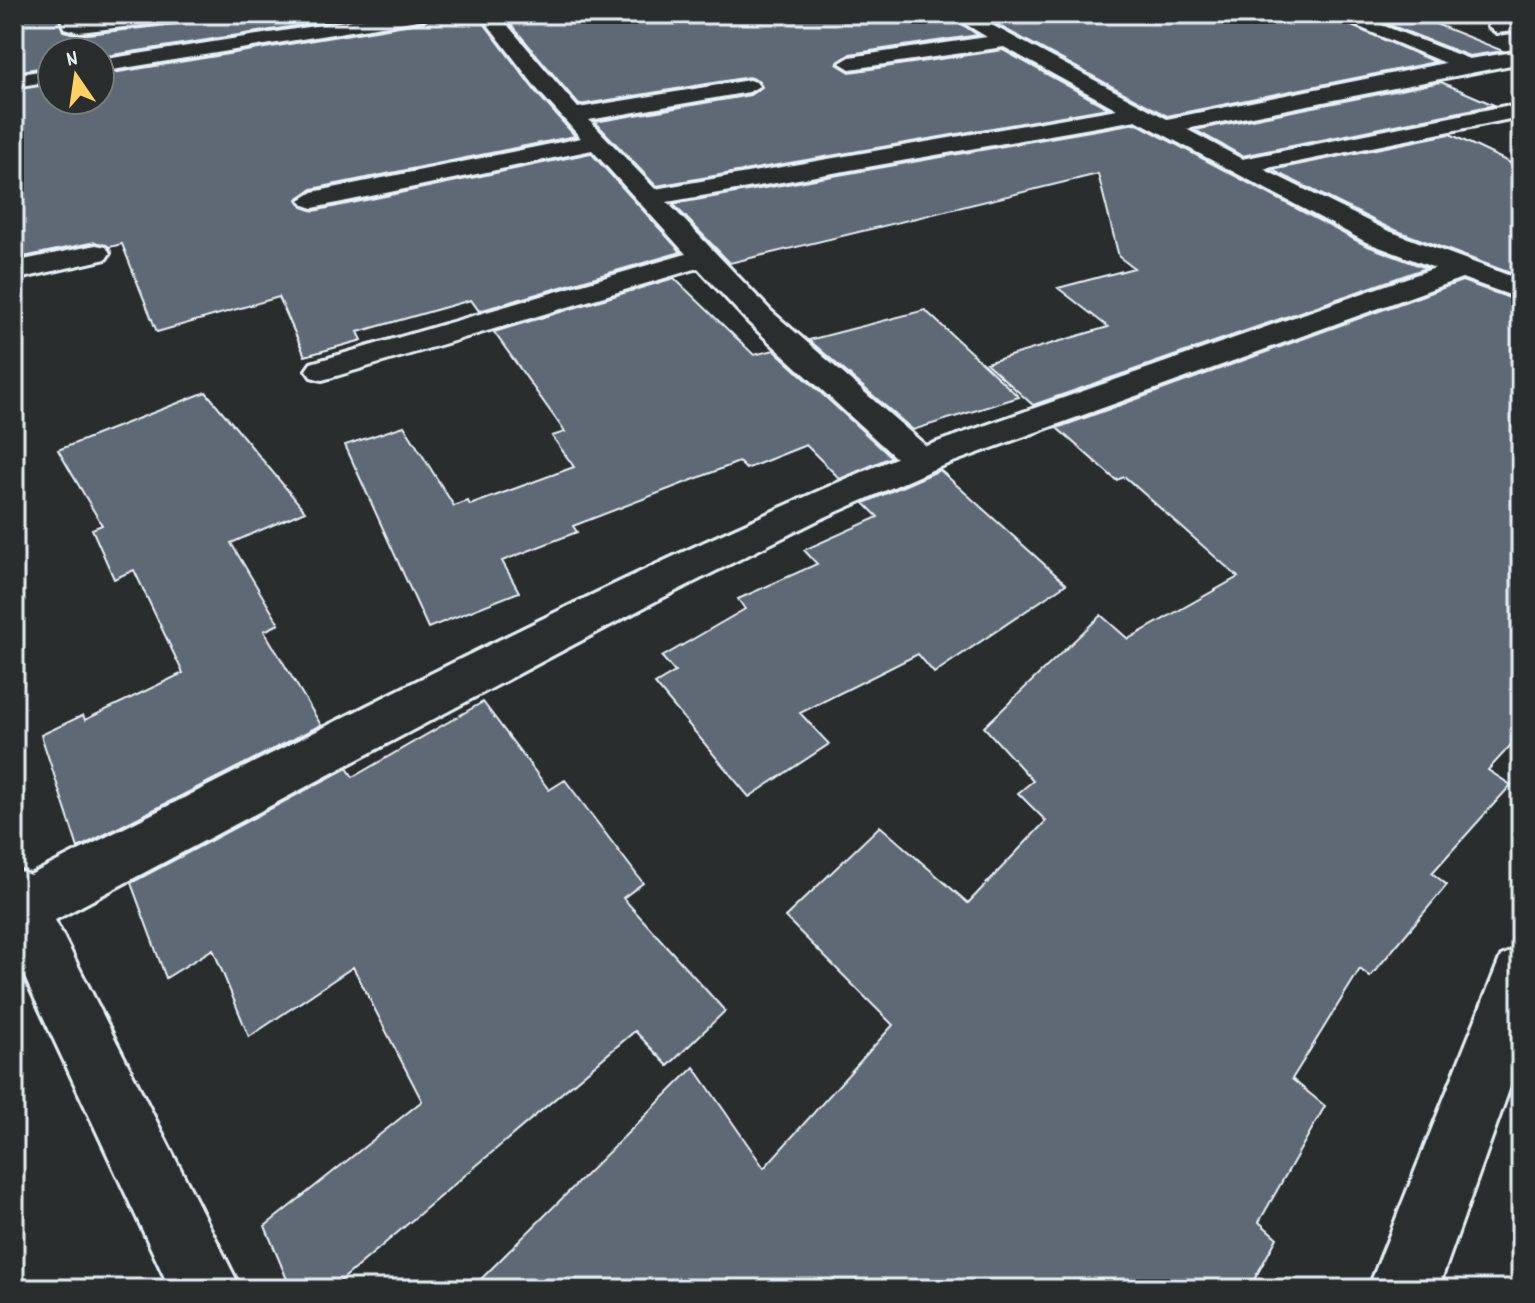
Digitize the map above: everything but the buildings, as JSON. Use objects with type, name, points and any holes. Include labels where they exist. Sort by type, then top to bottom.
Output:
[{"type":"street","points":[[69,14],[70,24],[84,26],[194,14]]},
{"type":"street","points":[[116,63],[245,35],[424,14]]},
{"type":"street","points":[[489,14],[572,116],[760,317],[921,461]]},
{"type":"street","points":[[958,14],[1239,167],[1376,236],[1521,290]]},
{"type":"street","points":[[1337,14],[1496,81]]},
{"type":"street","points":[[1497,27],[1521,24]]},
{"type":"street","points":[[850,63],[1009,40]]},
{"type":"street","points":[[1166,126],[1462,66],[1521,57]]},
{"type":"street","points":[[14,81],[36,78]]},
{"type":"street","points":[[572,116],[749,86]]},
{"type":"street","points":[[649,198],[890,153],[1142,112]]},
{"type":"street","points":[[1239,167],[1505,113]]},
{"type":"street","points":[[313,200],[597,142]]},
{"type":"street","points":[[14,271],[96,253]]},
{"type":"street","points":[[322,370],[704,257]]},
{"type":"street","points":[[206,1289],[17,902],[802,512],[921,461],[1459,269]]},
{"type":"street","points":[[1403,1289],[1521,976]]}]
